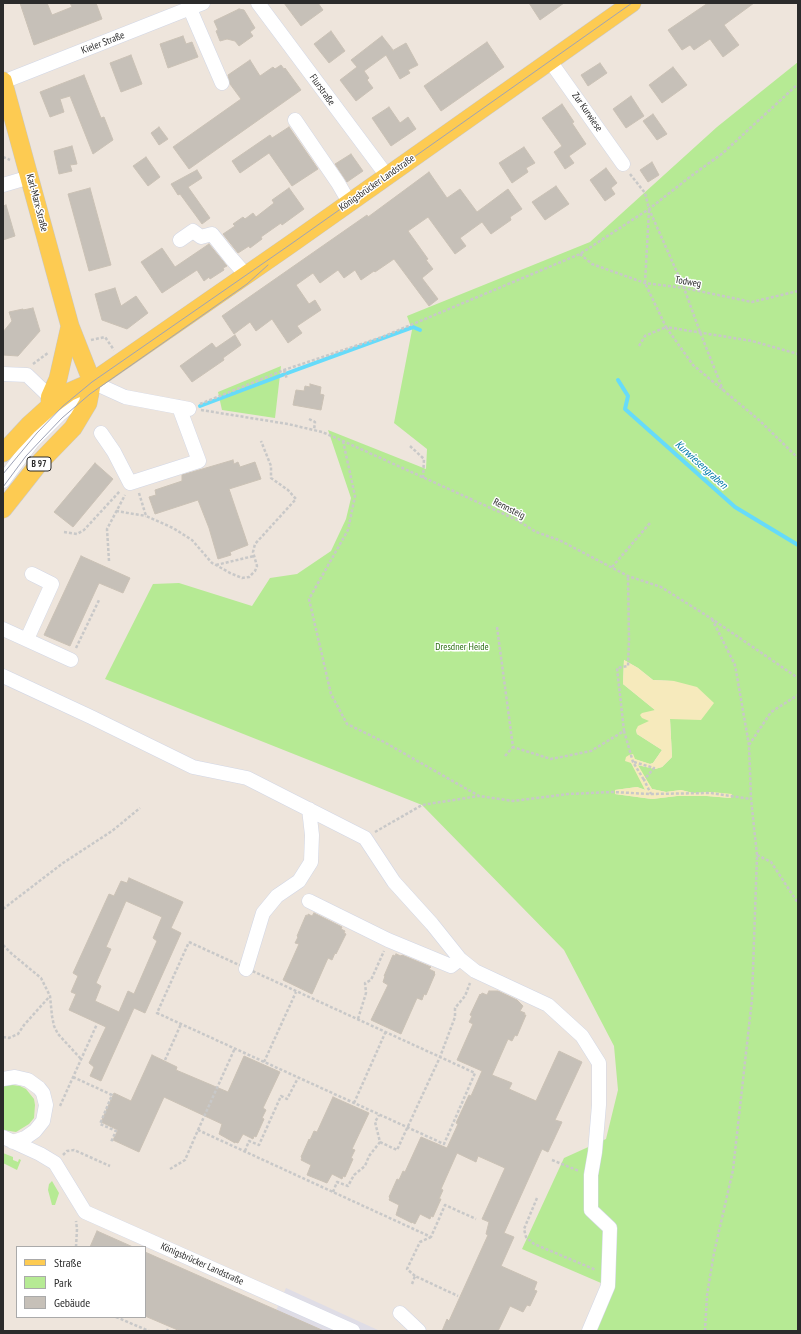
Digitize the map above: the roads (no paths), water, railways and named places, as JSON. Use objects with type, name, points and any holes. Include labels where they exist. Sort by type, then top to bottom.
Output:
[{"type":"main road","name":"Königsbrücker Landstraße","points":[[50,402],[92,382],[632,3]]},
{"type":"main road","name":"Karl-Marx-Straße","points":[[3,82],[70,326],[92,382]]},
{"type":"main road","name":"Karl-Marx-Straße","points":[[50,402],[58,379],[70,326]]},
{"type":"main road","name":"B 97","points":[[3,509],[41,461],[73,428],[88,403],[92,382]]},
{"type":"main road","points":[[3,453],[50,402]]},
{"type":"street","name":"Kieler Straße","points":[[3,82],[203,3]]},
{"type":"street","name":"Flurstraße","points":[[258,3],[387,176]]},
{"type":"street","points":[[190,9],[222,83]]},
{"type":"street","name":"Zur Kurwiese","points":[[550,61],[623,164]]},
{"type":"street","points":[[295,120],[338,183],[349,202]]},
{"type":"street","points":[[3,185],[30,177]]},
{"type":"street","points":[[180,240],[193,231],[201,238],[212,234],[246,275]]},
{"type":"street","points":[[3,374],[27,375],[50,402],[32,442]]},
{"type":"street","points":[[3,480],[32,442],[59,415],[86,392],[92,382],[125,397],[188,407],[199,461],[131,482],[101,433]]},
{"type":"street","points":[[27,639],[52,584],[32,574]]},
{"type":"street","points":[[3,629],[71,660]]},
{"type":"street","points":[[3,676],[91,716],[193,767],[247,778],[364,838],[394,882],[432,924],[460,959],[475,971],[548,1005],[582,1036],[599,1062],[599,1105],[595,1152],[591,1175],[592,1210],[610,1228],[608,1286],[589,1331]]},
{"type":"street","points":[[246,969],[263,913],[277,896],[299,881],[311,862],[312,835],[309,809]]},
{"type":"street","points":[[309,901],[388,940],[451,966],[460,959]]},
{"type":"street","name":"Königsbrücker Landstraße","points":[[3,1079],[15,1078],[28,1080],[43,1093],[46,1105],[43,1121],[35,1132],[25,1138],[8,1140]]},
{"type":"street","name":"Königsbrücker Landstraße","points":[[8,1140],[40,1154],[55,1163],[85,1212],[283,1300],[331,1326],[354,1331]]},
{"type":"street","points":[[400,1313],[419,1331]]},
{"type":"waterway","points":[[200,406],[413,327],[420,330]]},
{"type":"waterway","name":"Kurwiesengraben","points":[[618,380],[628,396],[625,409],[735,507],[798,545]]},
{"type":"tram line","points":[[3,474],[37,433],[63,406],[92,382],[291,244],[632,3]]},
{"type":"tram line","points":[[3,487],[26,456],[62,418],[90,394],[247,284],[268,265]]},
{"type":"park label","name":"Dresdner Heide","points":[[462,647]]}]
